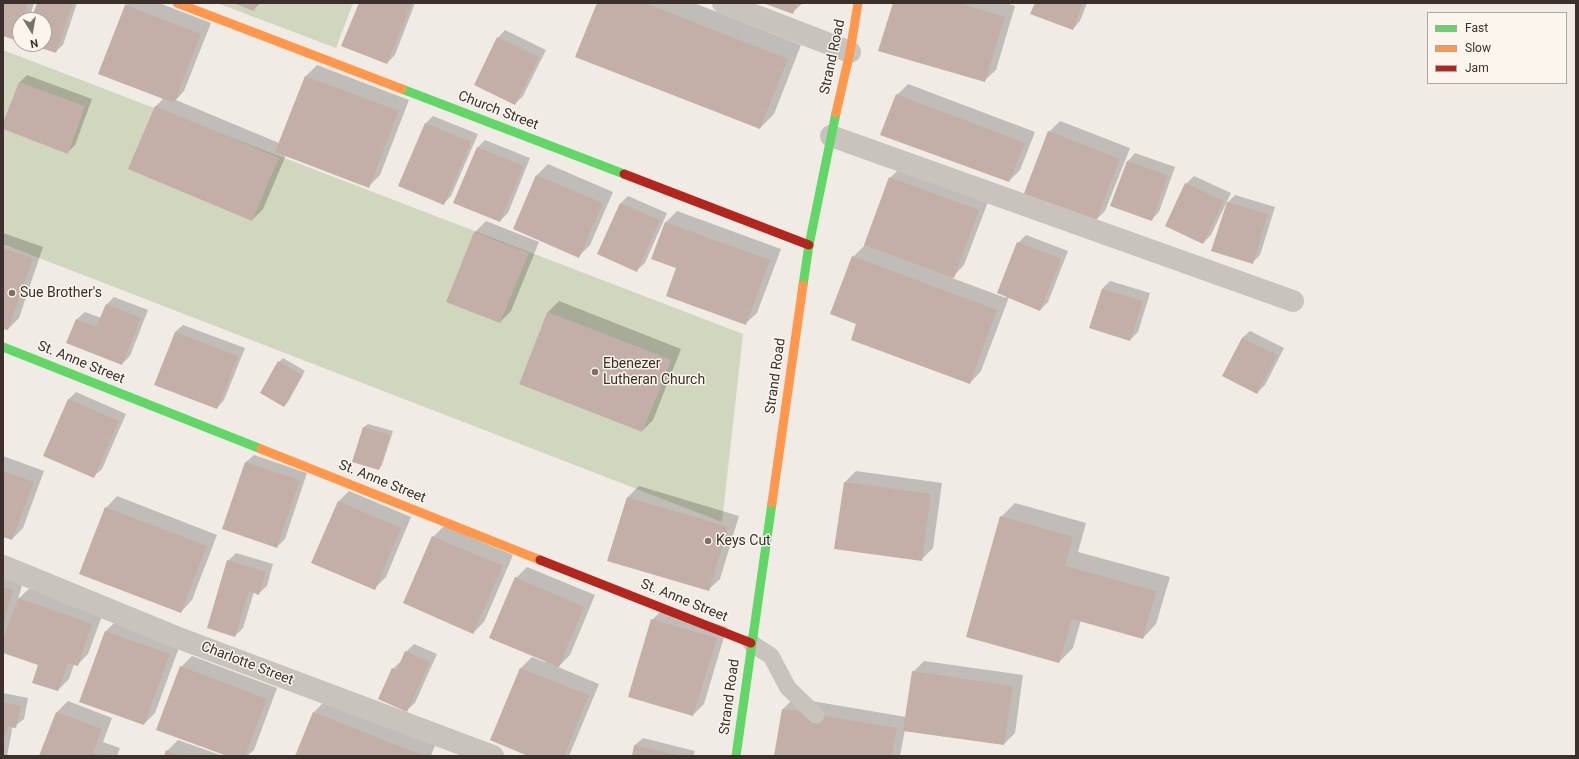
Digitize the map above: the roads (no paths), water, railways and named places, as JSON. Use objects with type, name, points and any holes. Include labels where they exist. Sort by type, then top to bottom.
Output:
[{"type":"street","name":"Church Street","points":[[177,3],[809,245]]},
{"type":"street","points":[[723,3],[850,52]]},
{"type":"street","name":"Strand Road","points":[[736,756],[809,245],[850,52],[858,3]]},
{"type":"street","points":[[831,136],[1293,301]]},
{"type":"street","name":"St. Anne Street","points":[[3,348],[751,643]]},
{"type":"street","name":"Charlotte Street","points":[[3,566],[176,637],[492,756]]},
{"type":"lane","points":[[751,643],[771,656],[788,688],[816,714]]},
{"type":"place","name":"Sue Brother's","points":[[12,293]]},
{"type":"place","name":"Ebenezer Lutheran Church","points":[[595,372]]},
{"type":"place","name":"Keys Cut","points":[[708,541]]}]
